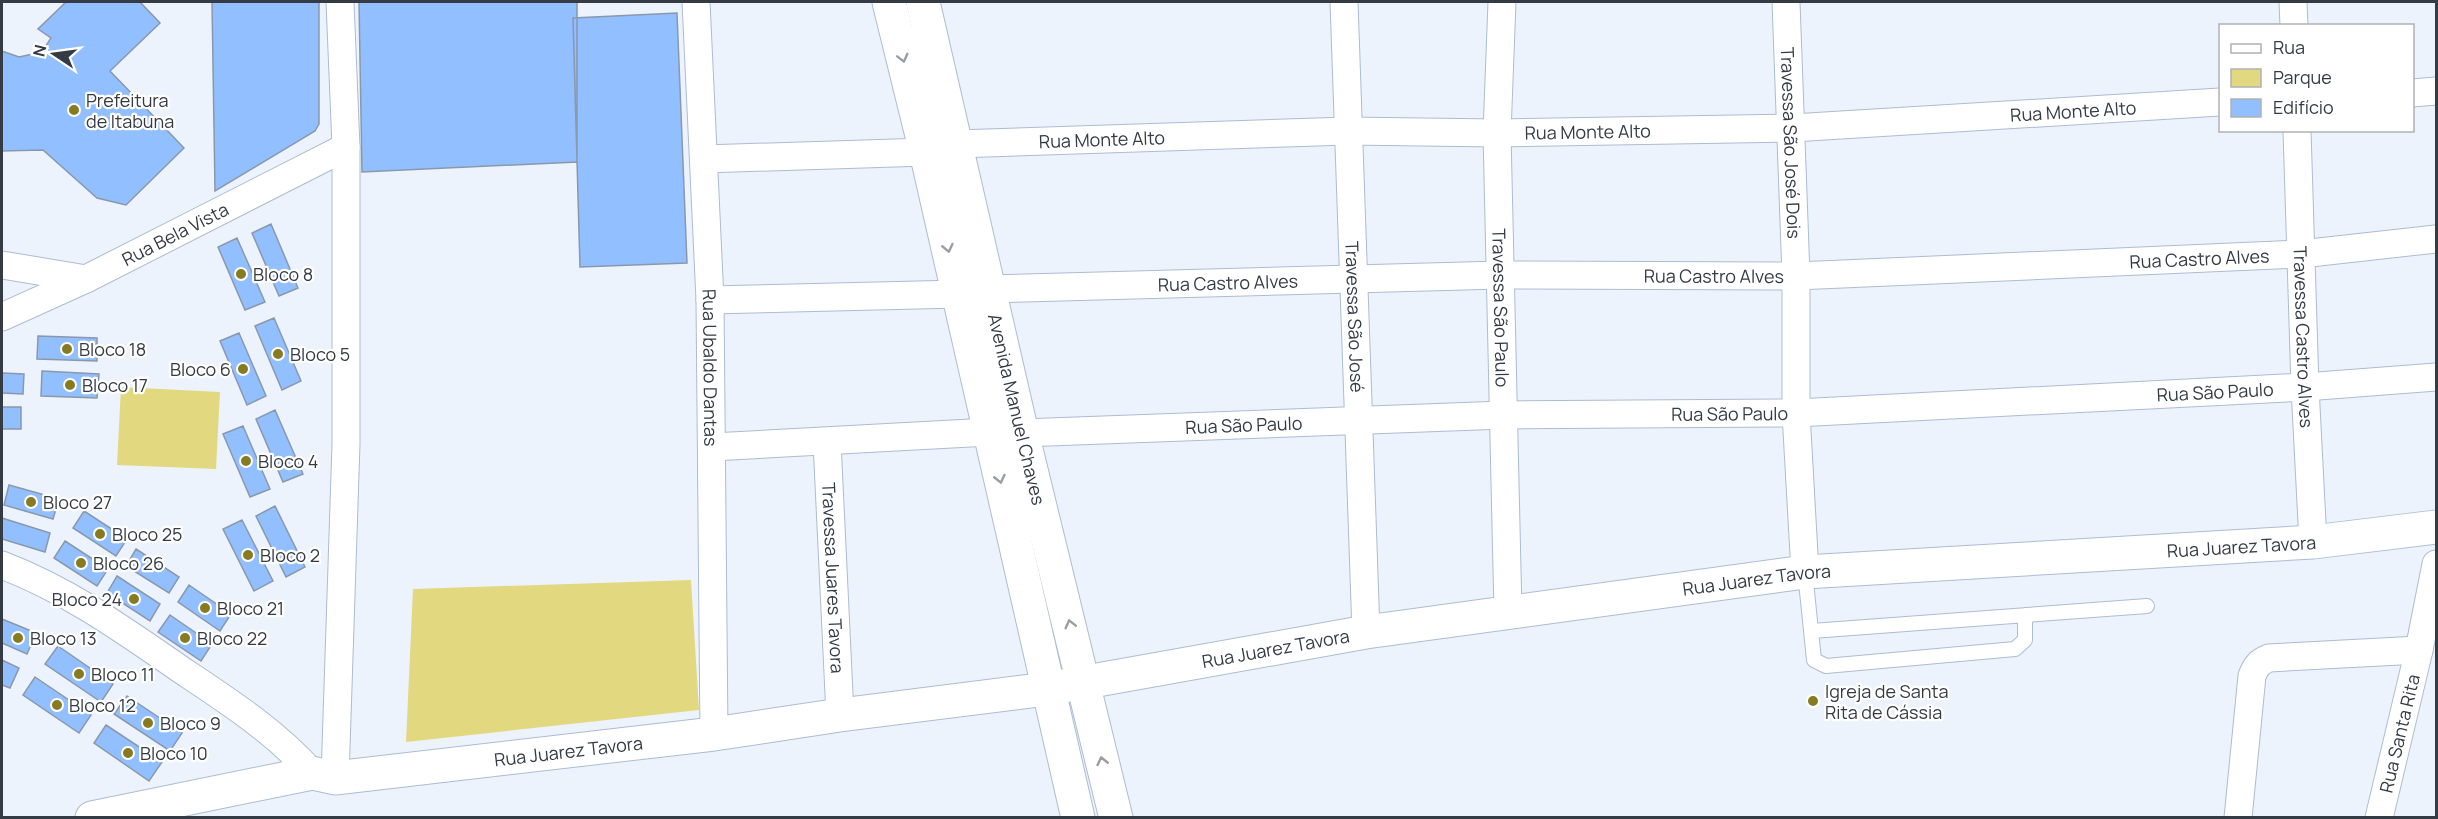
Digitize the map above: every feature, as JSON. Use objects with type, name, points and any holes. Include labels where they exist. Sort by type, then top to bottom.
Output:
[{"type":"street","points":[[323,776],[346,444],[346,147],[340,2]]},
{"type":"street","name":"Rua Ubaldo Dantas","points":[[696,2],[710,300],[714,734]]},
{"type":"street","name":"Avenida Manuel Chaves","points":[[889,2],[941,148]]},
{"type":"street","name":"Avenida Manuel Chaves","points":[[923,2],[941,148],[974,292],[1022,433],[1116,818]]},
{"type":"street","name":"Travessa São José","points":[[1344,2],[1366,632]]},
{"type":"street","name":"Travessa São Paulo","points":[[1502,2],[1497,133],[1508,613]]},
{"type":"street","name":"Travessa São José Dois","points":[[1786,2],[1796,276],[1796,413],[1805,572]]},
{"type":"street","points":[[2293,2],[2294,24]]},
{"type":"street","points":[[2414,93],[2436,91]]},
{"type":"street","name":"Rua Monte Alto","points":[[704,159],[1348,131],[1497,133],[1792,128],[2219,102]]},
{"type":"street","name":"Travessa Castro Alves","points":[[2296,132],[2313,542]]},
{"type":"street","name":"Rua Bela Vista","points":[[2,317],[86,279],[346,147]]},
{"type":"street","name":"Rua Castro Alves","points":[[710,300],[1501,275],[1796,276],[2301,254],[2436,239]]},
{"type":"street","points":[[2,264],[86,279]]},
{"type":"street","name":"Avenida Manuel Chaves","points":[[974,292],[989,432],[1078,818]]},
{"type":"street","name":"Rua São Paulo","points":[[1022,433],[1504,415],[1796,413],[2305,387],[2436,376]]},
{"type":"street","points":[[712,447],[989,432]]},
{"type":"street","name":"Travessa Juares Tavora","points":[[827,442],[840,715]]},
{"type":"street","name":"Rua Juarez Tavora","points":[[92,818],[323,776],[714,734],[840,715],[1047,689],[1366,632],[1805,572],[2313,542],[2436,527]]},
{"type":"street","name":"Rua Santa Rita","points":[[2379,818],[2419,650],[2436,564]]},
{"type":"street","points":[[2,565],[63,592],[103,616],[206,686],[291,749],[323,776]]},
{"type":"street","points":[[2238,818],[2252,676],[2261,661],[2270,658],[2419,650]]},
{"type":"lane","points":[[1805,572],[1814,660],[1826,666],[2015,649],[2025,640],[2025,615]]},
{"type":"lane","points":[[1812,632],[2147,606]]},
{"type":"green space","points":[[121,387],[220,392],[216,469],[117,465]]},
{"type":"green space","points":[[691,580],[699,710],[406,742],[413,589]]},
{"type":"building","name":"Prefeitura de Itabuna","points":[[66,2],[140,2],[160,23],[110,71],[184,148],[126,205],[97,198],[43,150],[2,151],[2,51],[19,57],[42,52],[51,38],[38,29]]},
{"type":"building","points":[[212,2],[319,2],[319,124],[315,131],[215,191]]},
{"type":"building","points":[[359,2],[577,2],[577,162],[362,172]]},
{"type":"building","points":[[677,13],[687,263],[580,267],[573,18]]},
{"type":"building","points":[[271,224],[298,288],[279,296],[252,233]]},
{"type":"building","name":"Bloco 8","points":[[237,238],[265,302],[245,310],[218,247]]},
{"type":"building","name":"Bloco 5","points":[[274,318],[301,381],[282,390],[255,326]]},
{"type":"building","name":"Bloco 6","points":[[239,333],[266,396],[247,405],[220,341]]},
{"type":"building","name":"Bloco 18","points":[[38,336],[97,338],[97,361],[37,359]]},
{"type":"building","name":"Bloco 17","points":[[42,371],[99,374],[97,398],[41,396]]},
{"type":"building","points":[[2,373],[24,374],[23,394],[2,393]]},
{"type":"building","points":[[2,407],[21,407],[21,429],[2,429]]},
{"type":"building","points":[[275,410],[303,474],[283,482],[256,419]]},
{"type":"building","name":"Bloco 4","points":[[243,426],[270,489],[250,497],[223,434]]},
{"type":"building","name":"Bloco 27","points":[[9,485],[59,499],[53,519],[4,505]]},
{"type":"building","points":[[275,506],[305,567],[286,577],[256,516]]},
{"type":"building","name":"Bloco 25","points":[[84,511],[127,539],[116,556],[73,528]]},
{"type":"building","points":[[2,518],[50,533],[45,552],[2,539]]},
{"type":"building","name":"Bloco 2","points":[[242,520],[273,581],[254,591],[223,529]]},
{"type":"building","name":"Bloco 26","points":[[65,541],[108,569],[97,586],[54,558]]},
{"type":"building","points":[[136,549],[179,577],[169,593],[126,566]]},
{"type":"building","name":"Bloco 24","points":[[117,576],[160,604],[150,621],[107,593]]},
{"type":"building","name":"Bloco 21","points":[[189,585],[231,614],[220,631],[178,602]]},
{"type":"building","name":"Bloco 22","points":[[170,615],[212,644],[201,661],[158,632]]},
{"type":"building","name":"Bloco 13","points":[[2,619],[36,633],[27,654],[2,643]]},
{"type":"building","name":"Bloco 11","points":[[58,646],[113,684],[101,702],[45,664]]},
{"type":"building","points":[[2,660],[19,668],[10,688],[2,685]]},
{"type":"building","name":"Bloco 12","points":[[35,677],[91,715],[79,733],[23,695]]},
{"type":"building","name":"Bloco 9","points":[[127,696],[182,733],[170,751],[114,714]]},
{"type":"building","name":"Bloco 10","points":[[106,725],[162,762],[149,781],[94,743]]},
{"type":"place","name":"Prefeitura de Itabuna","points":[[74,110]]},
{"type":"place","name":"Bloco 8","points":[[241,274]]},
{"type":"place","name":"Bloco 18","points":[[67,349]]},
{"type":"place","name":"Bloco 5","points":[[278,354]]},
{"type":"place","name":"Bloco 6","points":[[243,369]]},
{"type":"place","name":"Bloco 17","points":[[70,385]]},
{"type":"place","name":"Bloco 4","points":[[246,461]]},
{"type":"place","name":"Bloco 27","points":[[31,502]]},
{"type":"place","name":"Bloco 25","points":[[100,534]]},
{"type":"place","name":"Bloco 2","points":[[248,555]]},
{"type":"place","name":"Bloco 26","points":[[81,563]]},
{"type":"place","name":"Bloco 24","points":[[134,599]]},
{"type":"place","name":"Bloco 21","points":[[205,608]]},
{"type":"place","name":"Bloco 13","points":[[18,638]]},
{"type":"place","name":"Bloco 22","points":[[185,638]]},
{"type":"place","name":"Bloco 11","points":[[79,674]]},
{"type":"place","name":"Igreja de Santa Rita de Cássia","points":[[1813,701]]},
{"type":"place","name":"Bloco 12","points":[[57,705]]},
{"type":"place","name":"Bloco 9","points":[[148,723]]},
{"type":"place","name":"Bloco 10","points":[[128,753]]}]
